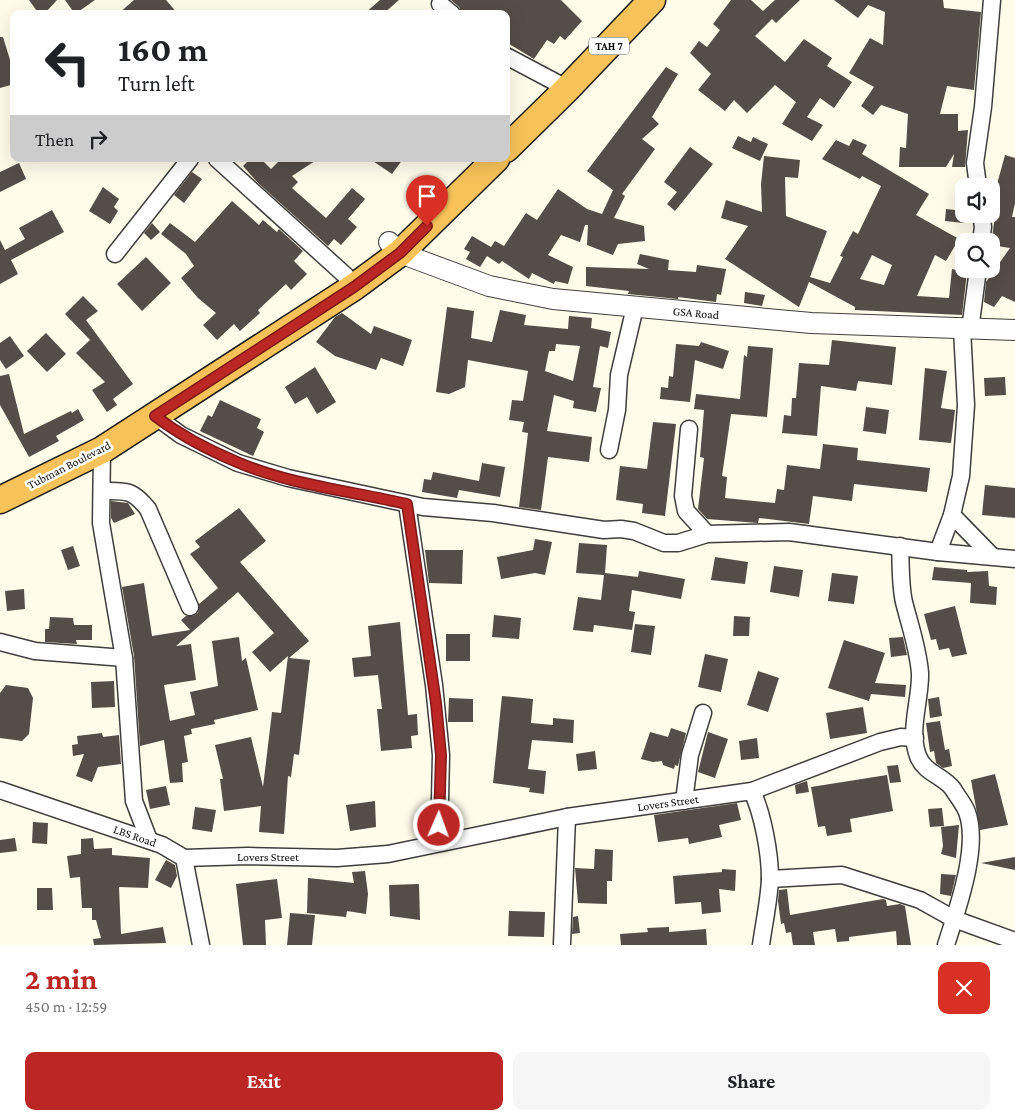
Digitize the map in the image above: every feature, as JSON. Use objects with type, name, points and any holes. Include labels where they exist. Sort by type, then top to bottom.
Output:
[{"type":"highway","name":"TAH 7","points":[[510,126],[556,83],[630,0]]},
{"type":"highway","name":"TAH 7","points":[[510,145],[572,84],[652,0]]},
{"type":"highway","name":"Tubman Boulevard","points":[[0,500],[102,450],[354,287],[473,162]]},
{"type":"highway","name":"Tubman Boulevard","points":[[0,489],[96,438],[266,333],[346,276],[394,247],[493,162]]},
{"type":"street","points":[[977,178],[975,163],[983,107],[992,0]]},
{"type":"street","points":[[510,58],[556,83]]},
{"type":"street","points":[[115,254],[188,162]]},
{"type":"street","points":[[220,162],[346,276]]},
{"type":"street","name":"GSA Road","points":[[394,247],[489,286],[553,299],[811,323],[966,330],[1015,330]]},
{"type":"street","points":[[938,552],[952,515],[962,476],[966,404],[966,330],[976,278]]},
{"type":"street","points":[[609,450],[617,410],[619,376],[635,307]]},
{"type":"street","points":[[155,416],[180,435],[238,463],[288,478],[407,504],[493,513],[604,530],[627,530],[664,543],[683,542],[708,534],[789,532],[938,552],[1015,559]]},
{"type":"street","points":[[689,429],[683,496],[686,511],[708,534]]},
{"type":"street","points":[[102,450],[101,523],[124,658],[134,801],[149,840]]},
{"type":"street","points":[[102,491],[129,491],[138,497],[148,510],[190,607]]},
{"type":"street","points":[[407,504],[432,667],[441,755],[439,842]]},
{"type":"street","points":[[952,515],[992,556]]},
{"type":"street","points":[[900,546],[904,601],[914,634],[920,674],[915,738],[918,756],[930,772],[950,786],[967,810],[969,819],[970,849],[946,945]]},
{"type":"street","points":[[0,642],[35,651],[124,658]]},
{"type":"street","points":[[684,801],[690,754],[704,713]]},
{"type":"street","name":"Lovers Street","points":[[184,858],[248,856],[338,858],[388,854],[568,817],[752,791],[880,742],[902,737],[915,738]]},
{"type":"street","name":"LBS Road","points":[[0,790],[162,844],[184,858]]},
{"type":"street","points":[[752,791],[758,804],[764,828],[770,879],[761,945]]},
{"type":"street","points":[[562,944],[568,817]]},
{"type":"street","points":[[184,858],[201,945]]},
{"type":"street","points":[[770,879],[842,875],[920,900],[954,919],[1015,941]]},
{"type":"building","points":[[29,0],[57,0],[48,10],[36,10]]},
{"type":"building","points":[[65,0],[95,0],[81,10],[72,10]]},
{"type":"building","points":[[134,0],[166,0],[175,10],[123,10]]},
{"type":"building","points":[[380,0],[399,0],[388,10],[369,10]]},
{"type":"building","points":[[451,0],[561,0],[582,21],[565,40],[560,36],[554,44],[547,40],[534,59],[510,44],[510,10],[460,10]]},
{"type":"building","points":[[731,0],[751,0],[763,11],[775,0],[800,0],[776,23],[772,19],[755,36],[785,62],[804,39],[832,58],[827,66],[852,82],[834,108],[820,98],[807,117],[823,125],[812,141],[782,124],[796,102],[775,85],[747,113],[734,100],[725,111],[698,90],[711,74],[690,53],[699,41],[707,47],[720,30],[713,24]]},
{"type":"building","points":[[834,0],[943,0],[944,8],[981,12],[974,90],[947,86],[940,114],[958,114],[958,131],[968,130],[965,167],[952,167],[954,154],[946,167],[899,167],[900,147],[906,148],[908,114],[881,105],[873,115],[861,106],[874,87],[849,73],[870,38],[883,45],[885,12],[868,5],[858,18]]},
{"type":"building","points":[[0,37],[3,37],[10,60],[10,85],[0,88]]},
{"type":"building","points":[[666,67],[678,74],[652,117],[659,124],[642,139],[655,149],[622,194],[625,196],[614,218],[644,226],[645,241],[618,244],[613,255],[587,245],[588,225],[585,225],[580,242],[561,235],[548,255],[573,267],[568,284],[555,281],[554,284],[532,273],[529,279],[502,261],[499,264],[487,256],[480,267],[466,259],[470,252],[464,249],[472,236],[491,247],[495,241],[504,246],[526,213],[537,220],[558,189],[587,209],[602,214],[613,190],[587,171]]},
{"type":"building","points":[[738,136],[751,142],[753,137],[768,144],[760,161],[732,148]]},
{"type":"building","points":[[853,139],[867,145],[862,154],[929,194],[916,215],[955,237],[955,246],[946,261],[935,255],[917,296],[949,298],[952,269],[955,270],[955,278],[966,278],[962,315],[855,310],[855,307],[809,282],[799,307],[725,259],[748,226],[721,218],[726,200],[762,212],[761,184],[764,156],[800,160],[798,178],[785,177],[786,216],[827,231],[810,277],[830,283],[843,257],[840,256],[853,231],[858,234],[881,186],[862,176],[860,179],[822,159],[836,140],[849,146]],"holes":[[[872,255],[892,265],[884,285],[860,279]]]},
{"type":"building","points":[[690,147],[713,164],[675,211],[667,204],[677,192],[664,182]]},
{"type":"building","points":[[1005,155],[1015,158],[1015,203],[1012,217],[1015,217],[1015,302],[1002,296],[994,307],[984,302],[986,282],[989,278],[1000,278],[1000,262],[1010,248],[1000,246],[1000,233],[993,233],[994,223],[1000,223],[999,178]]},
{"type":"building","points":[[247,162],[264,162],[271,169],[278,162],[313,162],[292,176],[298,182],[292,188],[326,218],[352,188],[365,199],[348,219],[357,227],[341,245],[334,239],[328,246],[258,183],[243,166]]},
{"type":"building","points":[[374,162],[401,162],[392,174]]},
{"type":"building","points":[[19,163],[26,179],[0,192],[0,172]]},
{"type":"building","points":[[192,172],[202,179],[184,203],[174,195]]},
{"type":"building","points":[[103,187],[119,199],[114,207],[118,211],[110,224],[89,211]]},
{"type":"building","points":[[232,201],[259,225],[263,220],[277,232],[279,229],[303,251],[294,261],[307,274],[291,290],[286,284],[258,310],[260,313],[240,331],[234,324],[217,340],[203,325],[216,313],[198,298],[181,278],[194,266],[186,254],[161,234],[170,223],[195,242]]},
{"type":"building","points":[[946,209],[955,210],[955,222],[945,221]]},
{"type":"building","points":[[52,210],[64,232],[11,260],[18,274],[0,284],[0,240],[5,250],[25,239],[19,228]]},
{"type":"building","points":[[152,223],[160,232],[151,240],[144,233]]},
{"type":"building","points":[[640,254],[669,260],[668,270],[696,272],[697,265],[726,269],[721,295],[717,294],[716,302],[678,297],[678,299],[628,294],[629,291],[586,286],[586,267],[649,269],[637,264]]},
{"type":"building","points":[[146,257],[171,283],[142,311],[117,284]]},
{"type":"building","points":[[745,292],[765,295],[762,306],[744,303]]},
{"type":"building","points":[[83,296],[98,311],[86,320],[133,384],[113,399],[117,405],[107,412],[92,390],[105,382],[76,353],[90,340],[65,314]]},
{"type":"building","points":[[447,307],[474,311],[471,338],[492,342],[500,310],[526,315],[524,325],[568,329],[569,316],[592,318],[591,328],[611,332],[608,348],[600,346],[593,387],[601,388],[596,412],[573,408],[574,401],[554,395],[547,431],[592,437],[589,462],[548,457],[541,510],[519,507],[528,433],[522,432],[524,422],[509,420],[512,400],[523,401],[528,371],[468,360],[465,387],[449,394],[436,392]],"holes":[[[556,344],[580,346],[573,381],[545,371],[549,351],[555,351]]]},
{"type":"building","points":[[342,313],[371,334],[374,326],[412,340],[403,366],[381,358],[376,370],[335,356],[316,342],[335,317]]},
{"type":"building","points":[[46,333],[66,354],[47,372],[27,351]]},
{"type":"building","points":[[10,336],[24,356],[6,369],[0,360],[0,343]]},
{"type":"building","points":[[832,340],[896,347],[892,385],[858,381],[856,391],[821,386],[817,436],[782,433],[784,415],[791,416],[792,398],[796,398],[799,363],[829,365]]},
{"type":"building","points":[[701,342],[729,351],[723,369],[695,360],[690,402],[660,399],[661,387],[668,388],[669,376],[673,377],[676,344],[699,346]]},
{"type":"building","points":[[748,346],[773,348],[767,417],[731,414],[722,476],[727,477],[725,498],[775,503],[777,489],[784,490],[787,465],[820,469],[823,444],[858,448],[857,460],[930,468],[927,492],[854,484],[852,501],[813,496],[809,524],[759,518],[758,523],[707,519],[698,509],[704,458],[700,457],[704,410],[694,409],[696,394],[740,399],[744,355],[747,357]]},
{"type":"building","points":[[315,367],[336,402],[317,414],[307,397],[295,404],[285,387]]},
{"type":"building","points":[[925,368],[947,371],[941,408],[955,410],[951,443],[919,440]]},
{"type":"building","points":[[9,374],[24,434],[78,409],[84,420],[56,436],[59,441],[29,457],[0,405],[0,376]]},
{"type":"building","points":[[1005,377],[1006,395],[985,396],[984,378]]},
{"type":"building","points":[[220,400],[261,419],[257,428],[264,432],[253,456],[200,431],[208,415],[212,417]]},
{"type":"building","points":[[866,407],[889,410],[886,434],[863,431]]},
{"type":"building","points":[[653,422],[676,424],[665,516],[642,513],[643,504],[616,500],[620,466],[647,469]]},
{"type":"building","points":[[482,463],[505,467],[500,497],[459,490],[457,498],[422,492],[424,479],[431,480],[433,472],[479,481]]},
{"type":"building","points":[[985,485],[1015,488],[1015,518],[982,515]]},
{"type":"building","points":[[111,501],[128,503],[135,514],[114,523],[111,518]]},
{"type":"building","points":[[239,508],[266,541],[240,562],[309,641],[289,658],[310,660],[299,755],[294,754],[291,777],[288,776],[284,834],[259,832],[261,806],[224,811],[220,779],[223,779],[215,745],[251,737],[263,787],[272,712],[281,713],[288,656],[270,672],[252,652],[274,633],[238,592],[176,646],[191,644],[196,680],[164,685],[170,721],[195,715],[190,692],[218,686],[212,641],[239,637],[242,661],[246,658],[258,710],[214,720],[215,724],[191,729],[192,734],[184,736],[188,762],[182,763],[183,782],[170,783],[164,740],[140,746],[134,656],[122,587],[144,583],[152,636],[190,630],[181,620],[186,616],[193,616],[198,613],[199,604],[218,588],[190,554],[200,547],[195,541]]},
{"type":"building","points":[[535,539],[552,542],[545,575],[535,573],[501,579],[497,557],[533,550]]},
{"type":"building","points":[[579,543],[607,545],[605,573],[638,577],[639,571],[685,579],[681,599],[632,590],[629,611],[635,612],[632,630],[594,625],[593,632],[573,630],[578,597],[601,600],[604,575],[576,573]]},
{"type":"building","points":[[73,546],[80,566],[68,570],[61,550]]},
{"type":"building","points":[[425,550],[463,550],[462,584],[429,583]]},
{"type":"building","points":[[715,557],[748,562],[745,584],[711,580]]},
{"type":"building","points":[[774,566],[803,570],[799,597],[770,592]]},
{"type":"building","points":[[934,567],[967,570],[967,572],[988,571],[989,586],[997,587],[996,605],[970,603],[971,583],[932,580]]},
{"type":"building","points":[[832,573],[858,576],[854,604],[828,601]]},
{"type":"building","points":[[24,589],[25,609],[7,611],[5,591]]},
{"type":"building","points":[[955,606],[967,654],[952,657],[949,648],[939,650],[936,639],[931,640],[924,614]]},
{"type":"building","points":[[494,615],[521,618],[519,639],[492,637]]},
{"type":"building","points":[[734,616],[750,617],[749,636],[733,636]]},
{"type":"building","points":[[50,617],[73,618],[74,625],[92,625],[92,640],[76,640],[77,644],[45,642],[45,629],[49,629]]},
{"type":"building","points":[[400,622],[408,715],[417,714],[418,735],[411,736],[412,748],[381,751],[377,709],[382,709],[378,675],[354,677],[352,658],[371,656],[368,626]]},
{"type":"building","points":[[635,624],[655,626],[651,655],[631,652]]},
{"type":"building","points":[[446,634],[470,634],[470,661],[446,661]]},
{"type":"building","points":[[903,637],[907,655],[891,657],[889,638]]},
{"type":"building","points":[[844,640],[885,653],[875,683],[906,685],[905,697],[871,694],[869,701],[828,688]]},
{"type":"building","points":[[705,654],[728,659],[721,692],[698,687]]},
{"type":"building","points":[[758,671],[779,678],[768,712],[747,705]]},
{"type":"building","points":[[114,681],[115,707],[92,708],[91,682]]},
{"type":"building","points":[[6,685],[28,688],[33,698],[29,734],[22,741],[0,738],[0,693]]},
{"type":"building","points":[[502,696],[533,699],[531,723],[553,725],[553,718],[574,720],[573,743],[532,740],[528,769],[546,771],[544,794],[529,792],[530,788],[493,783]]},
{"type":"building","points":[[939,697],[942,716],[930,718],[928,699]]},
{"type":"building","points":[[449,698],[473,699],[473,722],[448,722]]},
{"type":"building","points":[[863,707],[867,733],[830,739],[826,713]]},
{"type":"building","points":[[940,721],[945,750],[949,749],[952,766],[943,768],[936,763],[934,751],[930,752],[926,723]]},
{"type":"building","points":[[671,728],[686,733],[678,766],[675,765],[674,769],[663,765],[662,761],[653,762],[641,759],[650,732],[668,737]]},
{"type":"building","points":[[708,732],[728,739],[715,778],[698,772]]},
{"type":"building","points":[[102,733],[103,737],[119,735],[121,764],[98,767],[92,782],[76,776],[84,754],[73,756],[72,745],[78,744],[77,736]]},
{"type":"building","points":[[757,738],[759,758],[741,760],[739,741]]},
{"type":"building","points":[[595,751],[597,769],[578,771],[576,754]]},
{"type":"building","points":[[898,765],[901,782],[890,783],[887,766]]},
{"type":"building","points":[[995,774],[1008,825],[980,830],[971,780]]},
{"type":"building","points":[[887,775],[893,811],[850,819],[852,832],[827,836],[825,826],[818,827],[811,787]]},
{"type":"building","points":[[807,781],[809,792],[796,794],[795,785]]},
{"type":"building","points":[[166,786],[170,805],[150,809],[146,790]]},
{"type":"building","points":[[375,801],[376,827],[350,831],[346,805]]},
{"type":"building","points":[[737,803],[741,820],[719,825],[722,837],[689,844],[688,838],[658,842],[654,815]]},
{"type":"building","points":[[195,807],[216,810],[212,832],[192,829]]},
{"type":"building","points":[[942,808],[944,826],[930,827],[928,809]]},
{"type":"building","points":[[33,822],[48,823],[47,844],[32,843]]},
{"type":"building","points":[[959,825],[956,858],[941,854],[943,846],[941,827]]},
{"type":"building","points":[[15,838],[17,851],[0,853],[0,840]]},
{"type":"building","points":[[93,838],[94,849],[112,848],[112,855],[150,858],[148,888],[119,887],[121,934],[163,927],[166,943],[94,945],[93,939],[101,938],[96,920],[92,920],[92,908],[82,908],[80,877],[70,878],[67,856],[81,854],[81,839]]},
{"type":"building","points":[[595,849],[613,850],[612,881],[607,881],[607,904],[578,903],[575,868],[594,869]]},
{"type":"building","points":[[1015,857],[1015,870],[981,863]]},
{"type":"building","points":[[166,860],[175,865],[177,876],[171,888],[155,880]]},
{"type":"building","points":[[722,869],[736,870],[735,891],[719,889],[721,912],[702,914],[701,902],[675,904],[673,876],[722,872]]},
{"type":"building","points":[[365,871],[368,894],[366,914],[347,911],[346,917],[307,913],[308,878],[354,883],[352,872]]},
{"type":"building","points":[[941,874],[956,875],[951,896],[940,894]]},
{"type":"building","points":[[277,879],[282,918],[265,920],[266,945],[243,945],[236,884]]},
{"type":"building","points":[[419,884],[420,920],[390,916],[389,885]]},
{"type":"building","points":[[37,888],[52,888],[53,910],[37,910]]},
{"type":"building","points":[[787,889],[790,915],[883,899],[886,900],[887,906],[900,904],[905,906],[911,945],[897,945],[896,931],[849,937],[849,941],[837,942],[835,929],[813,932],[815,945],[793,945],[791,932],[786,933],[784,923],[781,924],[778,901],[779,890]]},
{"type":"building","points":[[509,911],[545,912],[544,937],[508,936]]},
{"type":"building","points":[[290,913],[315,915],[312,945],[287,945]]},
{"type":"building","points":[[578,916],[580,933],[572,934],[573,917]]},
{"type":"building","points":[[669,927],[669,932],[706,929],[707,945],[621,945],[620,934],[648,932],[647,928]]},
{"type":"route","points":[[427,226],[400,253],[354,287],[155,416],[180,435],[238,463],[288,478],[407,504],[422,593],[436,703],[441,755],[439,825]]}]
